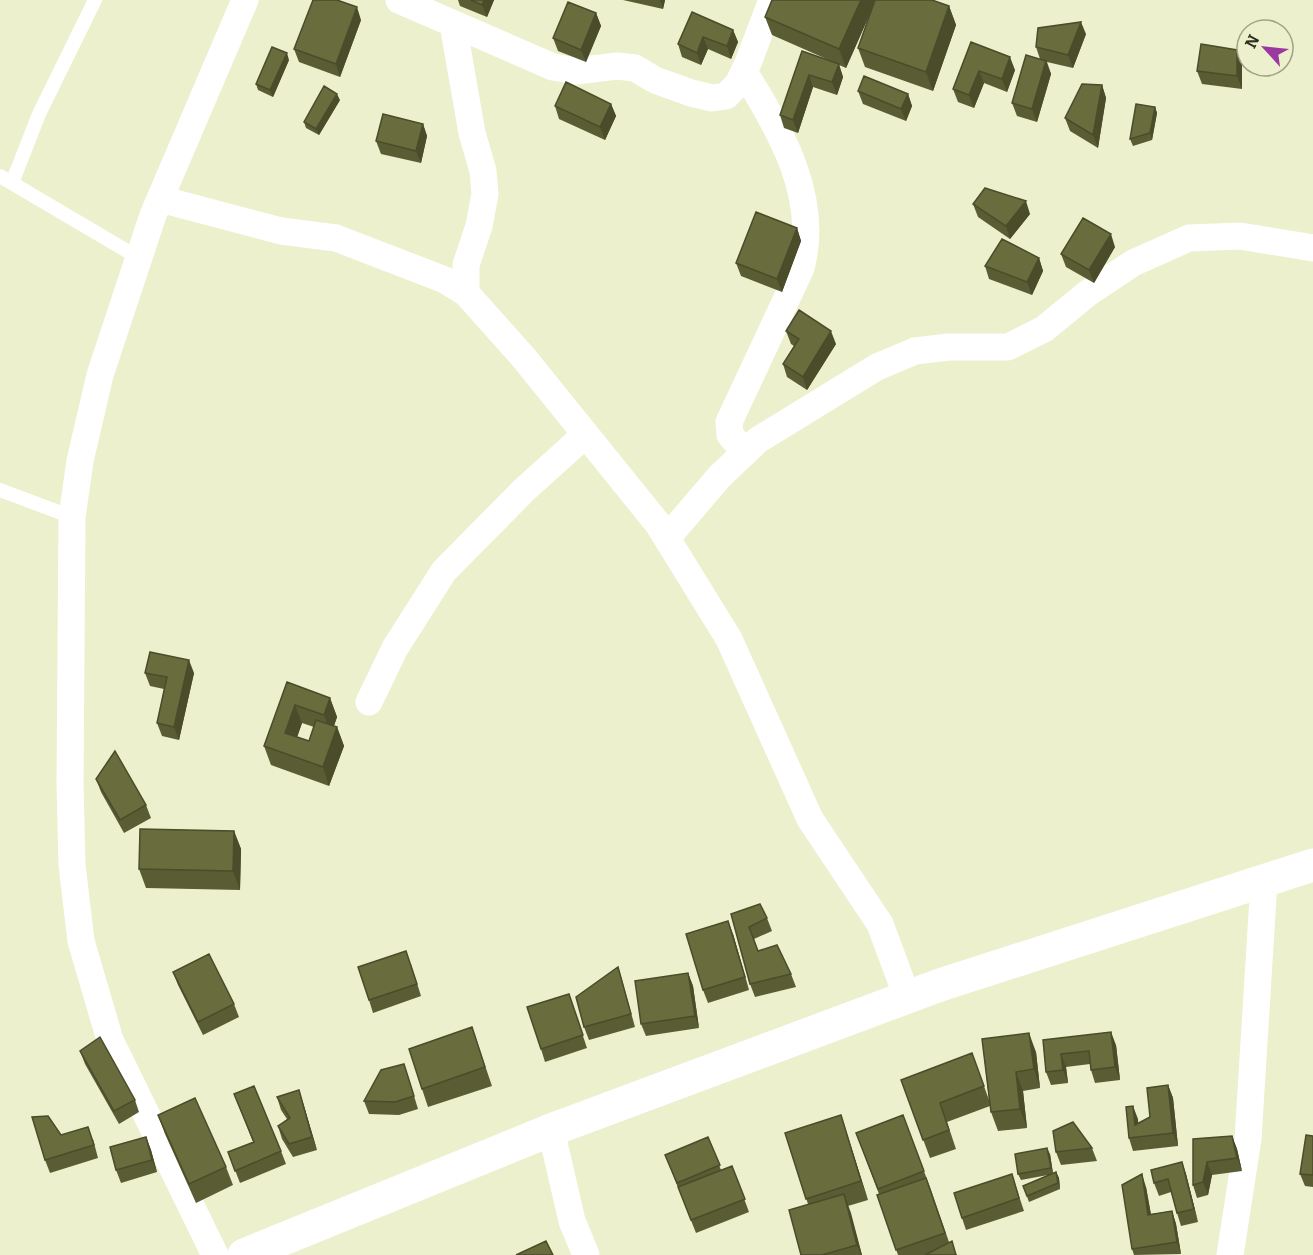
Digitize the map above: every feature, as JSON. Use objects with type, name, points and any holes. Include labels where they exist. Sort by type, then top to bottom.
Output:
[{"type":"main road","points":[[244,1255],[551,1130],[907,997],[1313,865]]},
{"type":"street","points":[[215,1255],[110,1040],[81,940],[72,865],[70,784],[72,517],[80,461],[100,375],[139,258],[160,199],[245,0]]},
{"type":"street","points":[[399,0],[553,67],[576,71],[617,66],[635,68],[655,80],[712,98],[726,96],[738,84],[772,0]]},
{"type":"street","points":[[453,24],[472,133],[483,171],[485,194],[479,226],[466,265],[466,293]]},
{"type":"street","points":[[744,72],[771,114],[789,153],[805,217],[806,247],[801,268],[729,422],[730,435],[745,452]]},
{"type":"street","points":[[160,199],[281,231],[336,237],[445,280],[466,293],[524,358],[667,538],[729,639],[810,819],[880,924],[907,997]]},
{"type":"street","points":[[667,538],[720,476],[758,440],[877,367],[926,350],[949,347],[1008,347],[1044,329],[1088,292],[1133,263],[1189,238],[1240,236],[1313,248]]},
{"type":"street","points":[[369,702],[395,648],[444,571],[524,490],[585,435]]},
{"type":"street","points":[[1230,1255],[1248,1139],[1264,881]]},
{"type":"street","points":[[551,1130],[572,1221],[586,1255]]},
{"type":"lane","points":[[95,0],[6,180],[139,258]]},
{"type":"lane","points":[[0,490],[72,517]]},
{"type":"building","points":[[313,0],[337,0],[357,7],[336,64],[294,49]]},
{"type":"building","points":[[471,0],[484,0],[482,5]]},
{"type":"building","points":[[772,0],[861,0],[839,49],[765,17]]},
{"type":"building","points":[[875,0],[932,0],[949,6],[926,72],[858,48]]},
{"type":"building","points":[[568,2],[596,13],[581,50],[553,38]]},
{"type":"building","points":[[692,12],[733,30],[727,46],[703,37],[697,53],[678,44]]},
{"type":"building","points":[[1081,22],[1068,55],[1036,47],[1038,28]]},
{"type":"building","points":[[971,42],[1010,57],[1002,79],[979,71],[969,95],[953,89]]},
{"type":"building","points":[[1201,44],[1235,50],[1235,76],[1197,71]]},
{"type":"building","points":[[272,47],[287,53],[270,90],[256,84]]},
{"type":"building","points":[[802,51],[839,64],[832,82],[809,75],[793,120],[780,115]]},
{"type":"building","points":[[1026,55],[1046,61],[1032,109],[1012,103]]},
{"type":"building","points":[[864,76],[908,94],[901,109],[858,91]]},
{"type":"building","points":[[566,82],[611,104],[600,127],[555,106]]},
{"type":"building","points":[[1082,84],[1102,85],[1093,135],[1065,118]]},
{"type":"building","points":[[324,86],[337,94],[316,129],[304,122]]},
{"type":"building","points":[[1136,104],[1155,107],[1150,133],[1130,139]]},
{"type":"building","points":[[383,114],[423,124],[416,151],[376,141]]},
{"type":"building","points":[[985,188],[1026,201],[1006,226],[973,204]]},
{"type":"building","points":[[756,212],[797,228],[777,279],[736,263]]},
{"type":"building","points":[[1083,218],[1111,234],[1089,270],[1061,254]]},
{"type":"building","points":[[1002,239],[1039,258],[1027,282],[985,266]]},
{"type":"building","points":[[799,310],[831,331],[803,377],[783,364],[799,339],[786,331]]},
{"type":"building","points":[[150,652],[189,660],[174,727],[157,723],[167,677],[145,673]]},
{"type":"building","points":[[287,682],[330,698],[324,715],[295,705],[285,733],[309,741],[316,720],[337,727],[323,767],[264,746]]},
{"type":"building","points":[[115,751],[146,805],[120,820],[96,779]]},
{"type":"building","points":[[140,829],[234,831],[233,871],[139,869]]},
{"type":"building","points":[[760,904],[767,918],[749,927],[758,951],[777,945],[791,974],[750,984],[731,914]]},
{"type":"building","points":[[728,921],[745,977],[703,990],[686,934]]},
{"type":"building","points":[[406,951],[417,984],[369,1000],[358,967]]},
{"type":"building","points":[[209,954],[234,1004],[198,1022],[173,972]]},
{"type":"building","points":[[618,967],[631,1014],[584,1027],[576,997]]},
{"type":"building","points":[[688,973],[695,1016],[641,1024],[635,981]]},
{"type":"building","points":[[569,994],[583,1035],[541,1049],[527,1007]]},
{"type":"building","points":[[472,1027],[485,1067],[422,1089],[409,1049]]},
{"type":"building","points":[[1111,1032],[1115,1067],[1091,1070],[1089,1051],[1061,1054],[1063,1070],[1046,1072],[1043,1040]]},
{"type":"building","points":[[1029,1033],[1034,1069],[1016,1072],[1020,1109],[991,1112],[982,1039]]},
{"type":"building","points":[[100,1037],[135,1100],[114,1111],[80,1051]]},
{"type":"building","points":[[972,1053],[984,1086],[940,1103],[949,1130],[923,1140],[901,1080]]},
{"type":"building","points":[[404,1064],[414,1096],[395,1102],[364,1101],[381,1070]]},
{"type":"building","points":[[1168,1085],[1173,1133],[1129,1138],[1126,1107],[1133,1106],[1135,1125],[1150,1117],[1147,1088]]},
{"type":"building","points":[[254,1086],[281,1151],[235,1171],[228,1152],[254,1142],[234,1094]]},
{"type":"building","points":[[299,1090],[312,1137],[289,1144],[278,1126],[290,1118],[277,1097]]},
{"type":"building","points":[[195,1098],[226,1167],[189,1184],[158,1115]]},
{"type":"building","points":[[841,1115],[861,1181],[806,1199],[785,1133]]},
{"type":"building","points":[[903,1115],[924,1171],[878,1189],[856,1133]]},
{"type":"building","points":[[48,1116],[61,1135],[88,1127],[94,1145],[45,1160],[32,1117]]},
{"type":"building","points":[[1073,1122],[1092,1148],[1056,1152],[1053,1131]]},
{"type":"building","points":[[1306,1135],[1313,1136],[1313,1175],[1300,1174]]},
{"type":"building","points":[[1232,1136],[1237,1158],[1207,1162],[1203,1182],[1193,1185],[1193,1139]]},
{"type":"building","points":[[146,1137],[152,1160],[116,1170],[110,1147]]},
{"type":"building","points":[[708,1137],[720,1165],[677,1183],[665,1155]]},
{"type":"building","points":[[1047,1148],[1051,1168],[1018,1174],[1015,1154]]},
{"type":"building","points":[[1182,1162],[1194,1209],[1177,1213],[1168,1179],[1154,1183],[1151,1170]]},
{"type":"building","points":[[732,1166],[745,1199],[691,1220],[678,1187]]},
{"type":"building","points":[[1056,1172],[1058,1183],[1027,1196],[1023,1186]]},
{"type":"building","points":[[1012,1174],[1019,1198],[962,1218],[954,1193]]},
{"type":"building","points":[[1142,1174],[1148,1215],[1172,1211],[1177,1242],[1132,1249],[1122,1185]]},
{"type":"building","points":[[926,1178],[945,1233],[896,1250],[877,1195]]},
{"type":"building","points":[[844,1194],[857,1245],[822,1255],[801,1255],[789,1210]]},
{"type":"building","points":[[546,1241],[553,1255],[516,1255]]},
{"type":"building","points":[[952,1241],[956,1255],[925,1255]]}]
